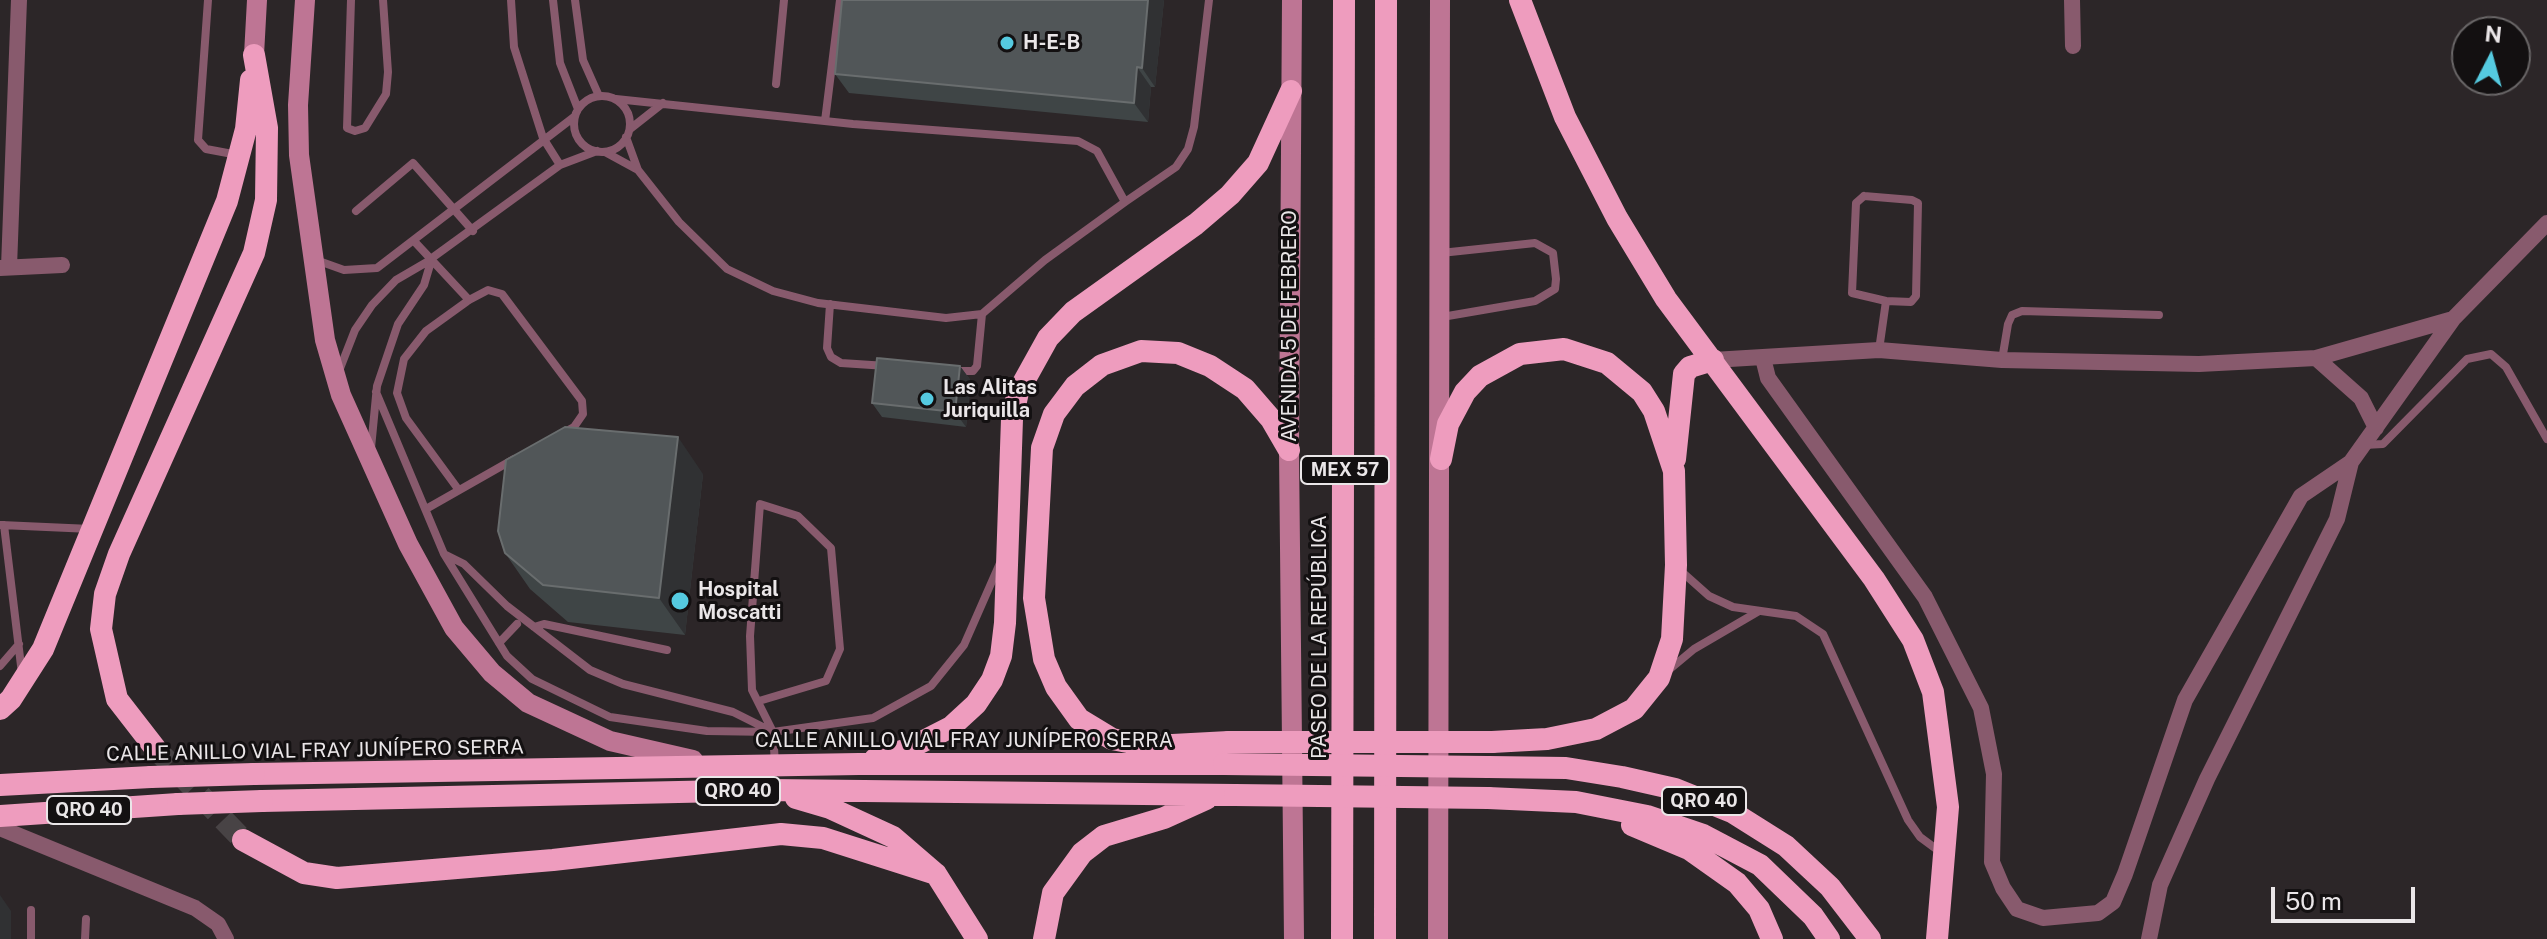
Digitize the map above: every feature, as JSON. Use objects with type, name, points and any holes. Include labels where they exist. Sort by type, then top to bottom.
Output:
[{"type":"highway","name":"PASEO DE LA REPÚBLICA","points":[[1342,939],[1344,0]]},
{"type":"highway","name":"MEX 57","points":[[1385,939],[1386,0]]},
{"type":"highway","points":[[1520,0],[1565,117],[1617,218],[1666,299],[1874,579],[1913,640],[1933,692],[1948,807],[1937,939]]},
{"type":"highway","points":[[0,709],[22,683],[43,649],[227,201],[246,129],[254,55]]},
{"type":"highway","points":[[155,748],[117,699],[101,629],[105,594],[119,554],[254,253],[266,200],[267,128],[254,55]]},
{"type":"highway","points":[[859,764],[908,749],[951,727],[976,704],[992,680],[1001,656],[1005,623],[1012,419],[1018,392],[1048,338],[1073,312],[1196,224],[1230,195],[1258,163],[1291,91]]},
{"type":"highway","points":[[1441,459],[1448,424],[1465,392],[1480,376],[1520,354],[1564,349],[1607,363],[1642,392],[1654,411],[1674,471]]},
{"type":"highway","points":[[1148,746],[1112,739],[1079,719],[1056,687],[1044,659],[1034,598],[1042,448],[1054,414],[1075,386],[1102,365],[1141,351],[1178,353],[1210,366],[1245,389],[1271,419],[1289,450]]},
{"type":"highway","points":[[947,767],[1148,746],[1229,742],[1492,742],[1547,739],[1596,729],[1634,709],[1659,678],[1672,639],[1676,565],[1674,471],[1684,374],[1690,367],[1713,360]]},
{"type":"highway","name":"CALLE ANILLO VIAL FRAY JUNÍPERO SERRA","points":[[0,785],[254,774],[859,764],[947,767],[1224,764],[1566,768],[1675,789],[1732,812],[1786,846],[1830,887],[1870,939]]},
{"type":"highway","points":[[771,790],[830,808],[893,837],[936,874],[977,939]]},
{"type":"highway","name":"QRO 40","points":[[0,816],[262,801],[771,790],[1488,798],[1576,802],[1647,816],[1703,835],[1760,865],[1813,916],[1829,939]]},
{"type":"highway","points":[[1044,939],[1053,893],[1082,853],[1104,836],[1224,795]]},
{"type":"highway","points":[[1576,802],[1689,849],[1737,883],[1759,909],[1772,939]]},
{"type":"highway","points":[[243,840],[304,873],[337,878],[553,860],[781,834],[823,838],[936,874]]},
{"type":"main road","points":[[254,55],[257,0]]},
{"type":"main road","points":[[305,0],[298,105],[299,155],[311,258],[325,340],[336,378],[370,461],[408,544],[454,628],[492,673],[528,703],[597,736],[656,754],[729,766]]},
{"type":"main road","name":"AVENIDA 5 DE FEBRERO","points":[[1292,0],[1289,450],[1294,939]]},
{"type":"main road","points":[[1438,939],[1442,317],[1440,0]]},
{"type":"street","points":[[2072,0],[2073,46]]},
{"type":"street","points":[[0,7],[18,8],[5,267],[62,265]]},
{"type":"street","points":[[1763,358],[1768,378],[1925,597],[1981,708],[1994,774],[1992,862],[2003,888],[2017,909],[2043,918],[2098,913],[2113,902],[2185,700],[2301,496],[2351,462],[2453,319],[2547,223]]},
{"type":"street","points":[[1713,360],[1879,350],[2002,360],[2199,364],[2316,358],[2453,319]]},
{"type":"street","points":[[2316,358],[2361,398],[2376,428]]},
{"type":"street","points":[[2149,939],[2160,885],[2207,779],[2337,519],[2351,462]]},
{"type":"street","points":[[0,828],[195,908],[218,924],[226,939]]},
{"type":"lane","points":[[208,0],[198,140],[206,149],[239,155]]},
{"type":"lane","points":[[351,0],[347,128],[355,131],[365,128],[386,94],[388,72],[383,0]]},
{"type":"lane","points":[[511,0],[514,47],[543,138],[560,165]]},
{"type":"lane","points":[[553,0],[560,63],[576,113],[574,126],[581,143],[638,170]]},
{"type":"lane","points":[[575,0],[583,60],[599,96]]},
{"type":"lane","points":[[776,84],[784,0]]},
{"type":"lane","points":[[825,121],[840,0]]},
{"type":"lane","points":[[616,99],[628,112],[628,133],[638,170],[679,222],[727,269],[773,291],[830,304],[946,318],[982,314],[1045,260],[1176,167],[1188,149],[1194,127],[1209,0]]},
{"type":"lane","points":[[311,258],[344,270],[377,268],[576,113],[583,102],[599,96],[825,121],[1078,141],[1097,151],[1125,202]]},
{"type":"lane","points":[[336,378],[355,330],[372,305],[396,280],[473,231],[560,165],[601,151],[664,102]]},
{"type":"lane","points":[[356,211],[413,163],[473,231]]},
{"type":"lane","points":[[1864,196],[1912,200],[1920,209],[1916,296],[1911,302],[1886,301],[1860,297],[1852,293],[1850,286],[1856,203],[1864,196]]},
{"type":"lane","points":[[414,241],[469,300]]},
{"type":"lane","points":[[1441,253],[1535,243],[1553,253],[1556,279],[1555,289],[1535,301],[1442,317]]},
{"type":"lane","points":[[370,461],[376,392],[398,324],[424,285],[432,258]]},
{"type":"lane","points":[[458,489],[406,418],[397,393],[404,359],[426,331],[469,300],[488,290],[502,294],[582,401],[583,414],[574,427],[561,434]]},
{"type":"lane","points":[[1879,350],[1886,301]]},
{"type":"lane","points":[[830,304],[827,348],[831,357],[841,363],[904,367]]},
{"type":"lane","points":[[2002,360],[2008,324],[2012,315],[2022,311],[2159,315]]},
{"type":"lane","points":[[951,371],[973,371],[977,366],[982,314]]},
{"type":"lane","points":[[2364,445],[2383,444],[2467,359],[2491,354],[2506,367],[2547,439]]},
{"type":"lane","points":[[376,392],[444,554],[499,643],[532,679],[610,717],[707,731],[773,732],[873,718],[931,686],[964,645],[984,592],[1008,548]]},
{"type":"lane","points":[[426,509],[522,454]]},
{"type":"lane","points":[[759,701],[826,681],[840,649],[831,548],[798,516],[760,504],[750,636],[752,690],[773,732],[775,765]]},
{"type":"lane","points":[[22,683],[2,525],[91,529]]},
{"type":"lane","points":[[444,554],[464,564],[534,627],[590,670],[623,684],[733,712],[773,732]]},
{"type":"lane","points":[[1676,565],[1688,580],[1709,596],[1733,607],[1796,616],[1823,634],[1908,820],[1920,837],[1945,855]]},
{"type":"lane","points":[[1659,678],[1694,649],[1759,611]]},
{"type":"lane","points":[[499,643],[517,624]]},
{"type":"lane","points":[[534,627],[544,624],[667,650]]},
{"type":"lane","points":[[0,666],[19,643]]},
{"type":"lane","points":[[31,910],[31,939]]},
{"type":"lane","points":[[85,939],[86,919]]},
{"type":"building","name":"H-E-B","points":[[842,0],[1148,0],[1142,68],[1137,67],[1134,103],[835,74]]},
{"type":"building","name":"Las Alitas Juriquilla","points":[[877,358],[960,366],[955,412],[872,403]]},
{"type":"building","name":"Hospital Moscatti","points":[[565,427],[678,437],[659,598],[543,585],[505,553],[498,531],[506,460]]},
{"type":"tunnel","points":[[155,748],[243,840]]},
{"type":"place","name":"H-E-B","points":[[1007,43]]},
{"type":"place","name":"Las Alitas Juriquilla","points":[[927,399]]},
{"type":"place","name":"Hospital Moscatti","points":[[680,601]]}]
